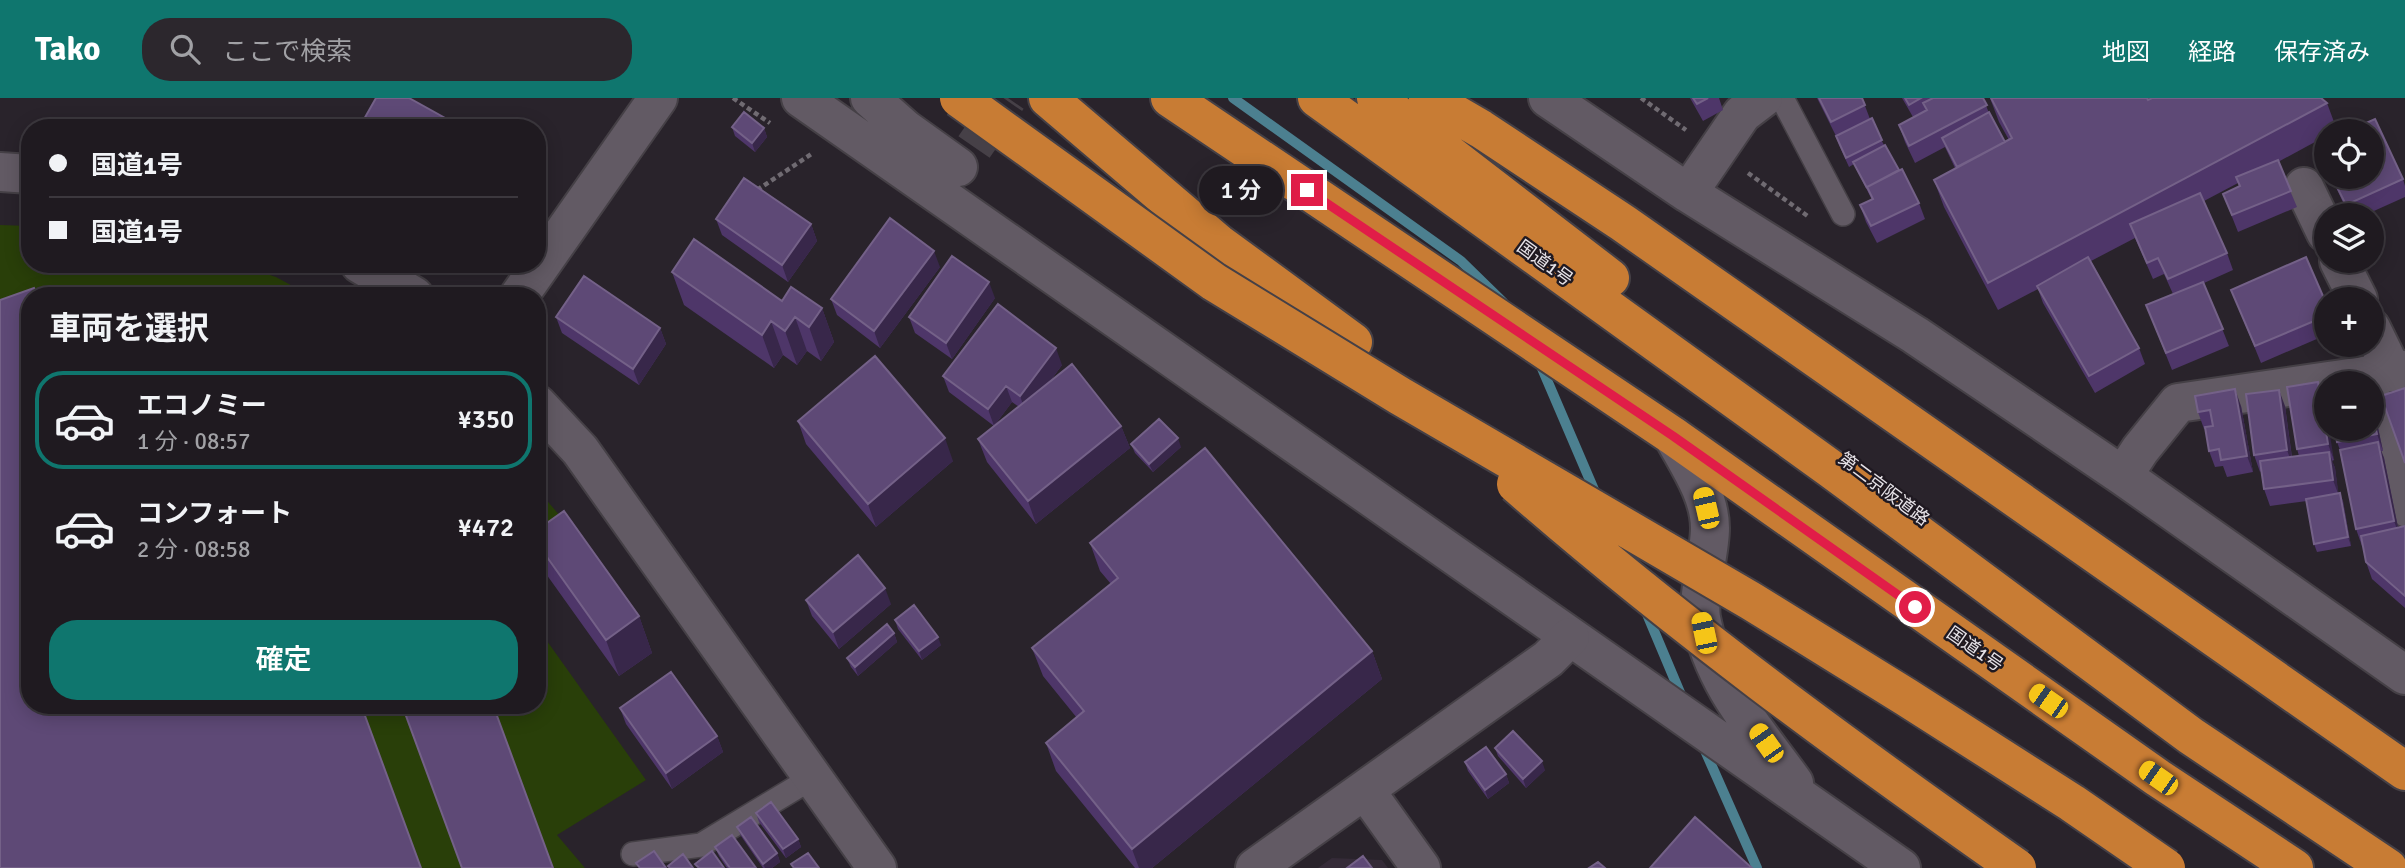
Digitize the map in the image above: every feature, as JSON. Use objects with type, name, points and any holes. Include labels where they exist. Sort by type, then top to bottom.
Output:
[{"type":"highway","points":[[960,98],[1214,282],[1400,396],[1751,601],[2072,803],[2166,868]]},
{"type":"highway","points":[[1048,98],[1219,243],[1353,342],[1568,529],[1740,666],[1892,780],[2017,868]]},
{"type":"highway","name":"国道1号","points":[[1170,98],[1673,436],[2158,778],[2294,868]]},
{"type":"highway","name":"国道1号","points":[[1317,98],[1808,453],[2191,736],[2388,868]]},
{"type":"highway","name":"第二京阪道路","points":[[1376,98],[1915,513],[2203,722],[2405,861]]},
{"type":"highway","points":[[1429,98],[1481,128],[1623,223],[2405,771]]},
{"type":"street","points":[[546,258],[658,98]]},
{"type":"street","points":[[801,98],[957,169]]},
{"type":"street","points":[[870,98],[905,129],[1570,637],[1901,868]]},
{"type":"street","points":[[1548,98],[1688,193],[1915,335],[2123,476],[2405,675]]},
{"type":"street","points":[[1688,193],[1742,114],[1763,98]]},
{"type":"street","points":[[0,172],[21,173]]},
{"type":"street","points":[[2304,187],[2314,208]]},
{"type":"street","points":[[375,273],[399,287]]},
{"type":"street","points":[[2123,476],[2178,403],[2390,372]]},
{"type":"street","points":[[546,414],[580,450],[877,868]]},
{"type":"street","points":[[1673,436],[1702,489],[1711,527],[1700,615],[1709,652],[1724,687],[1810,805]]},
{"type":"street","points":[[1255,868],[1548,659],[1570,637]]},
{"type":"street","points":[[1365,790],[1421,868]]},
{"type":"lane","points":[[1782,98],[1843,214]]},
{"type":"lane","points":[[2390,372],[2405,516]]},
{"type":"lane","points":[[633,854],[701,845],[812,778]]},
{"type":"path","points":[[750,194],[813,153]]},
{"type":"shaded area","points":[[1332,858],[1382,860],[1388,868],[1318,868]]},
{"type":"green space","points":[[0,225],[21,226],[21,273],[264,273],[276,277],[294,287],[21,287],[21,714],[546,714],[546,640],[646,780],[557,835],[585,868],[0,868]]},
{"type":"green space","points":[[546,500],[573,531],[546,548]]},
{"type":"building","points":[[376,98],[409,98],[447,119],[364,119]]},
{"type":"building","points":[[1693,98],[1708,98],[1697,104]]},
{"type":"building","points":[[1819,98],[1862,98],[1865,105],[1831,122]]},
{"type":"building","points":[[1905,98],[1921,98],[1909,105]]},
{"type":"building","points":[[1933,98],[1983,98],[1987,105],[1909,146],[1899,125],[1927,110],[1923,103]]},
{"type":"building","points":[[1991,98],[2321,98],[2327,103],[1988,283],[1934,180],[2012,138]]},
{"type":"building","points":[[744,112],[764,128],[752,143],[732,127]]},
{"type":"building","points":[[1989,112],[2005,142],[1957,167],[1942,138]]},
{"type":"building","points":[[1872,118],[1882,140],[1846,158],[1836,136]]},
{"type":"building","points":[[2384,138],[2403,179],[2384,188]]},
{"type":"building","points":[[1885,145],[1899,170],[1867,188],[1853,162]]},
{"type":"building","points":[[2278,160],[2291,191],[2232,215],[2223,194],[2240,186],[2236,177]]},
{"type":"building","points":[[1902,169],[1919,203],[1871,226],[1860,205],[1873,199],[1867,187]]},
{"type":"building","points":[[744,178],[811,224],[782,265],[716,219]]},
{"type":"building","points":[[2338,189],[2381,189],[2350,203],[2345,203]]},
{"type":"building","points":[[2200,193],[2227,253],[2168,279],[2158,258],[2147,263],[2130,224]]},
{"type":"building","points":[[890,218],[934,251],[874,331],[831,299]]},
{"type":"building","points":[[694,239],[782,301],[791,287],[822,308],[809,327],[795,317],[785,331],[771,321],[762,335],[672,272]]},
{"type":"building","points":[[952,256],[989,282],[946,343],[909,317]]},
{"type":"building","points":[[2088,257],[2139,348],[2089,376],[2037,286]]},
{"type":"building","points":[[2306,257],[2319,287],[2314,287],[2314,321],[2255,346],[2231,290]]},
{"type":"building","points":[[584,276],[660,328],[633,369],[556,317]]},
{"type":"building","points":[[2203,282],[2223,329],[2166,353],[2146,305]]},
{"type":"building","points":[[21,293],[21,714],[364,714],[421,868],[0,868],[0,300]]},
{"type":"building","points":[[998,304],[1056,348],[1020,396],[1006,386],[988,409],[943,376]]},
{"type":"building","points":[[875,356],[945,438],[868,504],[798,421]]},
{"type":"building","points":[[1072,364],[1121,426],[1028,501],[978,439]]},
{"type":"building","points":[[2314,383],[2314,441],[2328,441],[2328,444],[2297,449],[2287,387]]},
{"type":"building","points":[[2405,388],[2405,463],[2384,404],[2384,395]]},
{"type":"building","points":[[2235,389],[2247,456],[2221,460],[2219,449],[2209,451],[2205,427],[2213,426],[2210,410],[2198,412],[2195,396]]},
{"type":"building","points":[[2279,390],[2287,450],[2254,455],[2246,394]]},
{"type":"building","points":[[1159,419],[1178,438],[1149,464],[1131,444]]},
{"type":"building","points":[[2378,442],[2394,521],[2356,529],[2340,450]]},
{"type":"building","points":[[1205,448],[1372,651],[1132,849],[1046,743],[1084,711],[1032,648],[1118,578],[1090,543]]},
{"type":"building","points":[[2329,452],[2333,480],[2264,489],[2260,461]]},
{"type":"building","points":[[2340,493],[2348,537],[2314,544],[2306,499]]},
{"type":"building","points":[[564,511],[639,616],[606,640],[546,556],[546,524]]},
{"type":"building","points":[[2405,526],[2405,596],[2366,562],[2361,536]]},
{"type":"building","points":[[858,555],[885,588],[833,632],[806,600]]},
{"type":"building","points":[[914,605],[938,637],[919,651],[895,620]]},
{"type":"building","points":[[887,624],[894,633],[855,667],[847,658]]},
{"type":"building","points":[[671,672],[717,736],[666,773],[620,708]]},
{"type":"building","points":[[405,714],[496,714],[553,868],[462,868]]},
{"type":"building","points":[[1513,731],[1542,761],[1523,779],[1495,748]]},
{"type":"building","points":[[1486,747],[1506,774],[1485,790],[1465,762]]},
{"type":"building","points":[[771,802],[798,839],[783,849],[756,813]]},
{"type":"building","points":[[751,817],[777,853],[763,864],[737,827]]},
{"type":"building","points":[[1695,817],[1752,868],[1650,868]]},
{"type":"building","points":[[732,835],[756,868],[730,868],[715,847]]},
{"type":"building","points":[[654,851],[666,868],[640,868],[636,863]]},
{"type":"building","points":[[712,851],[724,868],[699,868],[695,864]]},
{"type":"building","points":[[808,853],[819,868],[794,868],[791,864]]},
{"type":"building","points":[[683,854],[693,868],[668,866]]},
{"type":"building","points":[[1363,856],[1372,868],[1347,868]]},
{"type":"building","points":[[1598,862],[1605,868],[1589,868]]},
{"type":"waterway","points":[[1233,98],[1461,261],[1503,302]]},
{"type":"waterway","points":[[1538,359],[1598,499]]},
{"type":"waterway","points":[[1644,607],[1684,702]]},
{"type":"waterway","points":[[1703,746],[1757,868]]},
{"type":"tunnel","points":[[974,147],[1008,98]]},
{"type":"route","points":[[1307,190],[1673,436],[1915,607]]}]
